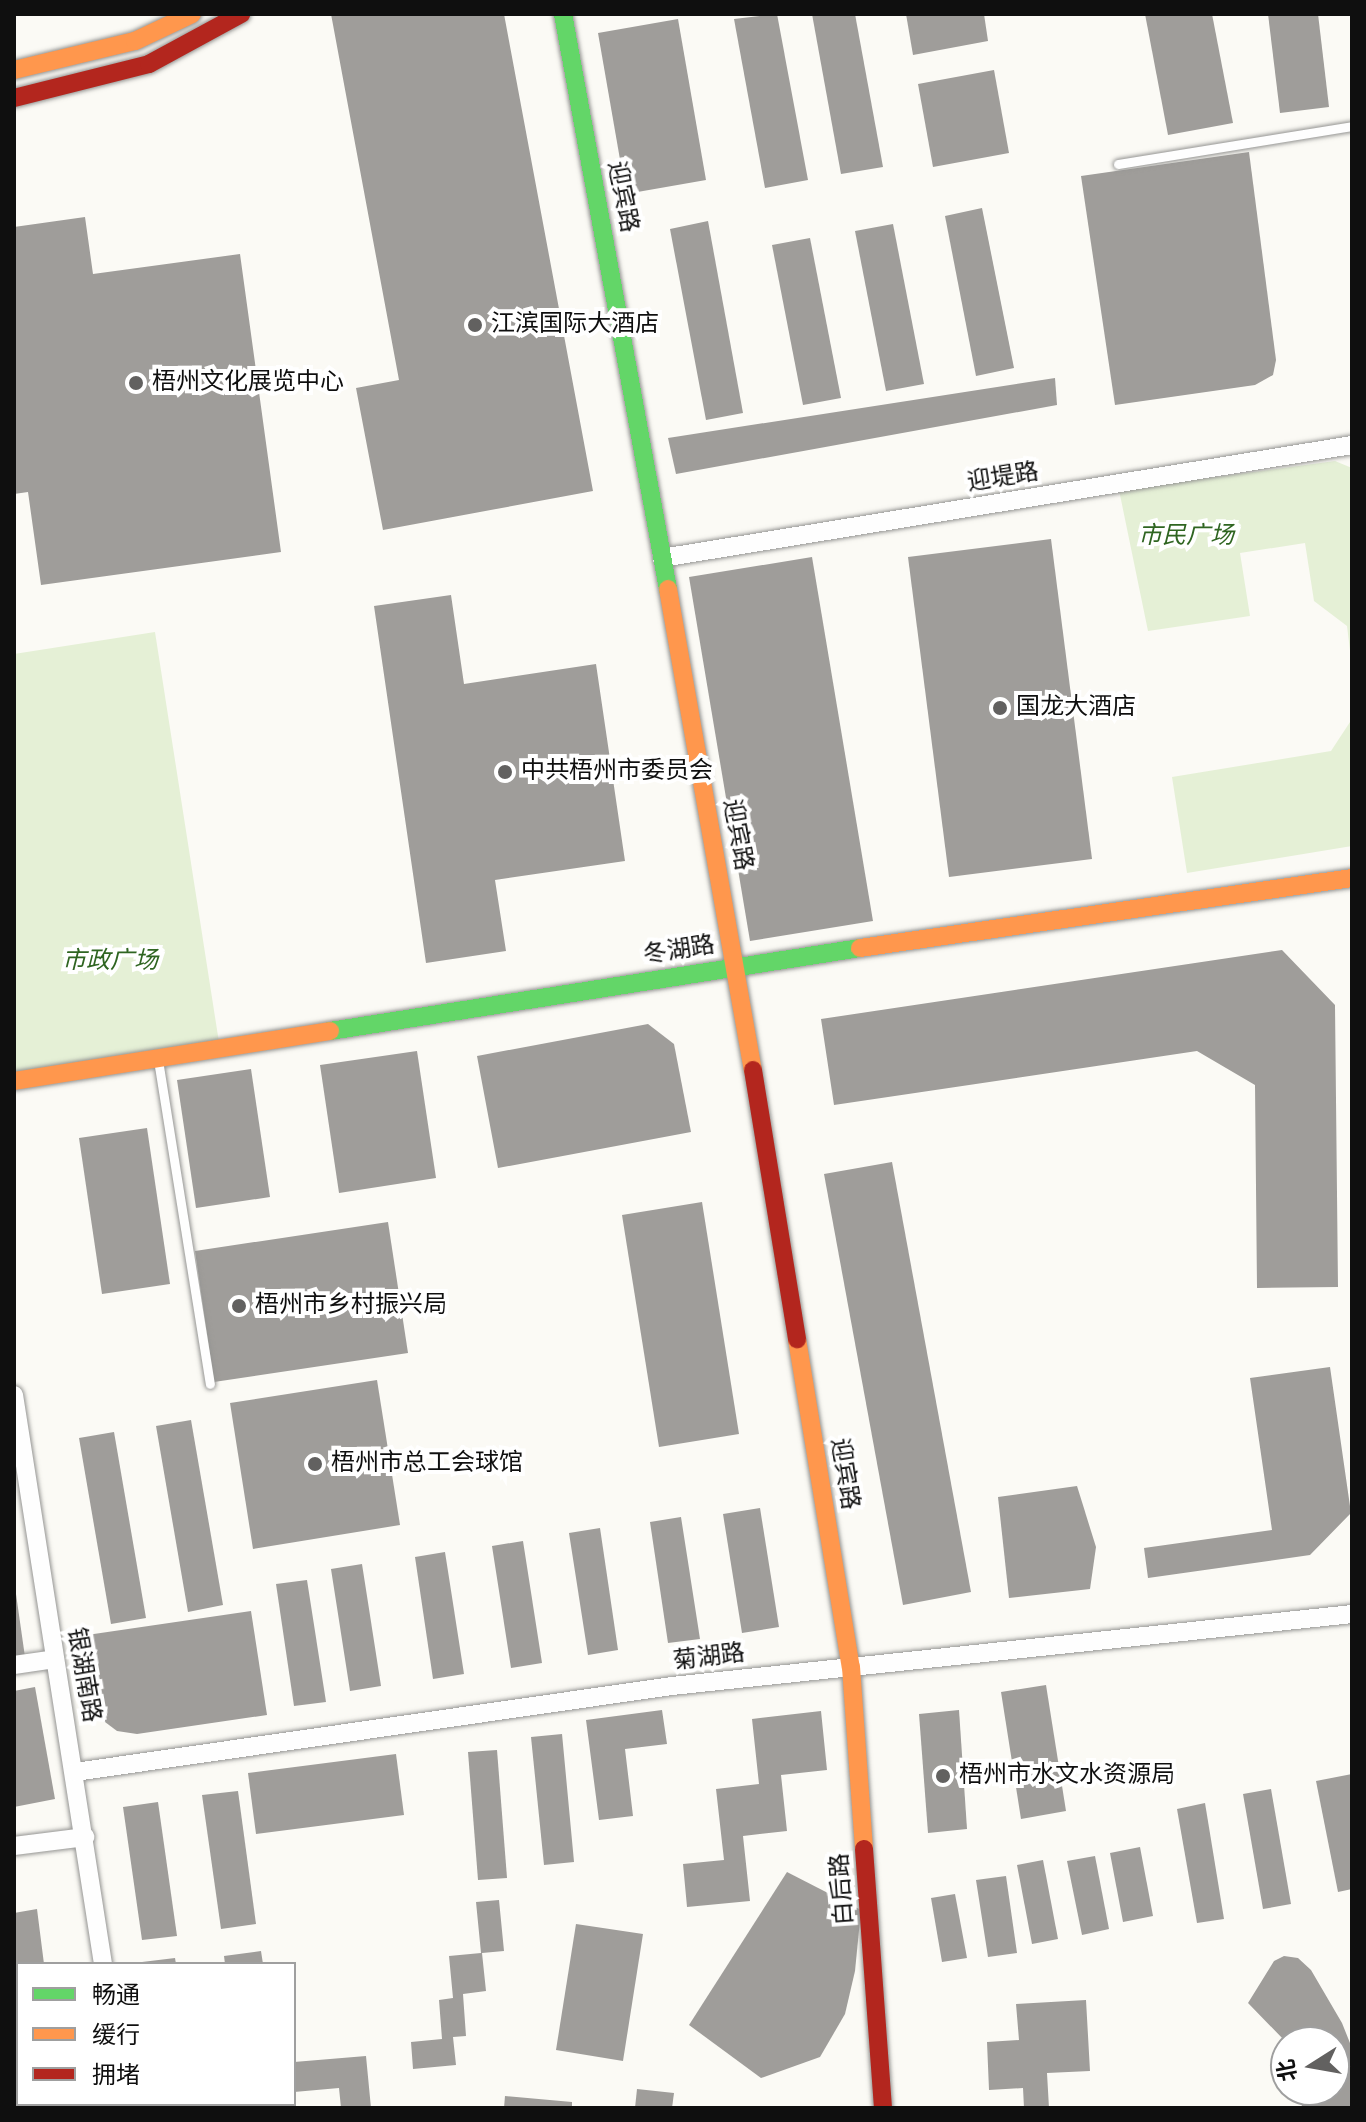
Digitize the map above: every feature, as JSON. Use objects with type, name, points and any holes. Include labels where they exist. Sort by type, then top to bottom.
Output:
[{"type":"street","points":[[14,70],[121,46],[192,14]]},
{"type":"street","points":[[14,98],[149,64],[241,14]]},
{"type":"street","name":"迎宾路","points":[[563,14],[736,966],[851,1667]]},
{"type":"street","name":"迎堤路","points":[[662,558],[1352,445]]},
{"type":"street","name":"冬湖路","points":[[14,1081],[736,966],[1352,878]]},
{"type":"street","name":"银湖南路","points":[[14,1395],[103,1962]]},
{"type":"street","name":"菊湖路","points":[[75,1772],[657,1688],[1352,1614]]},
{"type":"street","points":[[14,1665],[55,1659]]},
{"type":"street","name":"白后路","points":[[851,1667],[883,2108]]},
{"type":"street","points":[[14,1846],[85,1837]]},
{"type":"lane","points":[[1118,164],[1352,126]]},
{"type":"lane","points":[[158,1059],[210,1384]]},
{"type":"green space","name":"市民广场","points":[[1335,461],[1352,468],[1352,667],[1347,626],[1314,601],[1305,543],[1240,553],[1250,616],[1148,631],[1119,490]]},
{"type":"green space","name":"市政广场","points":[[155,632],[220,1049],[14,1081],[14,654]]},
{"type":"green space","points":[[1352,719],[1352,846],[1187,873],[1172,777],[1331,751]]},
{"type":"building","name":"江滨国际大酒店","points":[[331,14],[504,14],[593,491],[383,530],[356,388],[399,380]]},
{"type":"building","points":[[777,14],[808,180],[765,188],[734,19]]},
{"type":"building","points":[[812,14],[855,14],[883,167],[841,174]]},
{"type":"building","points":[[906,14],[984,14],[988,41],[913,55]]},
{"type":"building","points":[[1145,14],[1212,14],[1233,123],[1168,135]]},
{"type":"building","points":[[1268,14],[1318,14],[1329,107],[1280,113]]},
{"type":"building","points":[[678,19],[706,180],[626,194],[598,33]]},
{"type":"building","points":[[994,70],[1009,153],[933,167],[918,84]]},
{"type":"building","points":[[1249,152],[1276,360],[1273,375],[1255,385],[1115,405],[1081,176]]},
{"type":"building","points":[[982,208],[1014,368],[976,376],[945,216]]},
{"type":"building","name":"梧州文化展览中心","points":[[85,217],[93,274],[240,254],[281,552],[41,585],[28,492],[14,494],[14,227]]},
{"type":"building","points":[[708,221],[743,413],[706,420],[670,229]]},
{"type":"building","points":[[893,224],[924,384],[886,391],[855,231]]},
{"type":"building","points":[[810,238],[841,398],[803,405],[772,245]]},
{"type":"building","points":[[1055,378],[1057,405],[676,474],[668,438]]},
{"type":"building","name":"国龙大酒店","points":[[1051,539],[1092,859],[949,877],[908,557]]},
{"type":"building","points":[[812,557],[873,921],[750,941],[689,577]]},
{"type":"building","name":"中共梧州市委员会","points":[[451,595],[464,684],[596,664],[625,861],[495,880],[506,951],[426,963],[374,606]]},
{"type":"building","points":[[1282,950],[1335,1005],[1338,1287],[1257,1288],[1255,1085],[1197,1051],[834,1105],[821,1019]]},
{"type":"building","points":[[648,1024],[674,1044],[691,1132],[498,1168],[477,1056]]},
{"type":"building","points":[[417,1051],[436,1178],[339,1193],[320,1065]]},
{"type":"building","points":[[251,1069],[270,1197],[196,1208],[177,1080]]},
{"type":"building","points":[[147,1128],[170,1284],[102,1294],[79,1138]]},
{"type":"building","points":[[892,1162],[971,1592],[903,1605],[824,1174]]},
{"type":"building","points":[[702,1202],[739,1434],[659,1447],[622,1215]]},
{"type":"building","points":[[388,1222],[408,1353],[214,1382],[195,1251]]},
{"type":"building","points":[[1330,1367],[1351,1513],[1310,1555],[1148,1578],[1144,1548],[1272,1530],[1250,1378]]},
{"type":"building","name":"梧州市总工会球馆","points":[[377,1380],[400,1525],[253,1549],[230,1403]]},
{"type":"building","points":[[191,1420],[223,1605],[188,1612],[156,1426]]},
{"type":"building","points":[[114,1432],[146,1618],[111,1624],[79,1438]]},
{"type":"building","points":[[1077,1486],[1096,1547],[1090,1589],[1009,1598],[998,1497]]},
{"type":"building","points":[[760,1508],[779,1627],[742,1633],[723,1514]]},
{"type":"building","points":[[681,1517],[700,1639],[668,1643],[650,1522]]},
{"type":"building","points":[[600,1528],[618,1650],[588,1655],[569,1533]]},
{"type":"building","points":[[523,1541],[542,1663],[511,1668],[492,1546]]},
{"type":"building","points":[[445,1552],[464,1674],[433,1679],[415,1557]]},
{"type":"building","points":[[362,1564],[381,1686],[350,1691],[331,1569]]},
{"type":"building","points":[[14,1580],[25,1657],[14,1658]]},
{"type":"building","points":[[307,1580],[326,1702],[294,1706],[276,1584]]},
{"type":"building","points":[[251,1611],[267,1715],[137,1734],[117,1731],[101,1719],[87,1635]]},
{"type":"building","points":[[1046,1685],[1066,1811],[1021,1819],[1001,1692]]},
{"type":"building","points":[[35,1687],[55,1799],[14,1807],[14,1691]]},
{"type":"building","points":[[662,1710],[667,1744],[625,1749],[633,1816],[599,1820],[586,1720]]},
{"type":"building","points":[[959,1710],[967,1829],[928,1833],[919,1714]]},
{"type":"building","points":[[821,1711],[827,1770],[781,1775],[787,1831],[743,1836],[750,1901],[687,1907],[683,1864],[724,1860],[716,1789],[759,1784],[752,1719]]},
{"type":"building","points":[[562,1734],[574,1862],[544,1865],[531,1737]]},
{"type":"building","points":[[497,1750],[507,1878],[478,1880],[468,1752]]},
{"type":"building","points":[[396,1754],[404,1815],[256,1834],[248,1773]]},
{"type":"building","points":[[1352,1774],[1352,1889],[1338,1892],[1316,1781]]},
{"type":"building","points":[[1271,1789],[1291,1904],[1263,1909],[1243,1794]]},
{"type":"building","points":[[238,1791],[256,1924],[221,1929],[202,1795]]},
{"type":"building","points":[[158,1802],[177,1936],[142,1940],[123,1807]]},
{"type":"building","points":[[1205,1803],[1224,1919],[1197,1923],[1177,1809]]},
{"type":"building","points":[[1140,1847],[1153,1916],[1123,1922],[1110,1853]]},
{"type":"building","points":[[1095,1856],[1109,1929],[1082,1935],[1067,1861]]},
{"type":"building","points":[[1043,1860],[1058,1939],[1032,1944],[1017,1865]]},
{"type":"building","points":[[787,1872],[861,1910],[855,1971],[845,2014],[820,2057],[761,2078],[689,2025]]},
{"type":"building","points":[[1006,1876],[1017,1953],[988,1957],[976,1880]]},
{"type":"building","points":[[955,1894],[967,1958],[942,1962],[931,1898]]},
{"type":"building","points":[[499,1900],[504,1951],[482,1953],[486,1991],[463,1994],[466,2036],[453,2037],[456,2065],[413,2069],[411,2042],[442,2039],[439,2000],[453,1998],[449,1956],[481,1953],[476,1902]]},
{"type":"building","points":[[37,1909],[44,1962],[16,1962],[14,2008],[14,1913]]},
{"type":"building","points":[[576,1924],[643,1934],[623,2061],[556,2050]]},
{"type":"building","points":[[261,1951],[263,1962],[225,1962],[224,1956]]},
{"type":"building","points":[[1284,1956],[1298,1958],[1311,1970],[1343,2026],[1270,2026],[1248,2003],[1274,1961]]},
{"type":"building","points":[[175,1958],[176,1962],[142,1962]]},
{"type":"building","points":[[1086,2000],[1090,2071],[1047,2073],[1049,2108],[1024,2108],[1023,2088],[989,2090],[987,2042],[1019,2040],[1016,2004]]},
{"type":"building","points":[[1350,2043],[1352,2108],[1302,2108],[1350,2106]]},
{"type":"building","points":[[366,2056],[371,2108],[341,2108],[339,2088],[296,2092],[296,2062]]},
{"type":"building","points":[[637,2089],[674,2093],[672,2108],[635,2108]]},
{"type":"building","points":[[505,2096],[572,2102],[572,2108],[504,2108]]},
{"type":"building","points":[[22,2106],[63,2106],[63,2108]]},
{"type":"building","points":[[156,2106],[193,2108],[156,2108]]},
{"type":"building","points":[[241,2106],[279,2106],[279,2108]]},
{"type":"traffic: fast","points":[[563,14],[668,589]]},
{"type":"traffic: fast","points":[[330,1031],[860,948]]},
{"type":"traffic: slow","points":[[14,70],[135,41],[192,14]]},
{"type":"traffic: slow","points":[[668,589],[753,1070]]},
{"type":"traffic: slow","points":[[860,948],[1352,878]]},
{"type":"traffic: slow","points":[[14,1081],[330,1031]]},
{"type":"traffic: slow","points":[[797,1339],[851,1667],[864,1849]]},
{"type":"traffic: jam","points":[[14,98],[149,64],[241,14]]},
{"type":"traffic: jam","points":[[753,1070],[797,1339]]},
{"type":"traffic: jam","points":[[864,1849],[883,2108]]},
{"type":"place","name":"江滨国际大酒店","points":[[475,325]]},
{"type":"place","name":"梧州文化展览中心","points":[[136,383]]},
{"type":"place","name":"国龙大酒店","points":[[1000,708]]},
{"type":"place","name":"中共梧州市委员会","points":[[505,772]]},
{"type":"place","name":"梧州市乡村振兴局","points":[[239,1306]]},
{"type":"place","name":"梧州市总工会球馆","points":[[315,1464]]},
{"type":"place","name":"梧州市水文水资源局","points":[[943,1776]]}]
